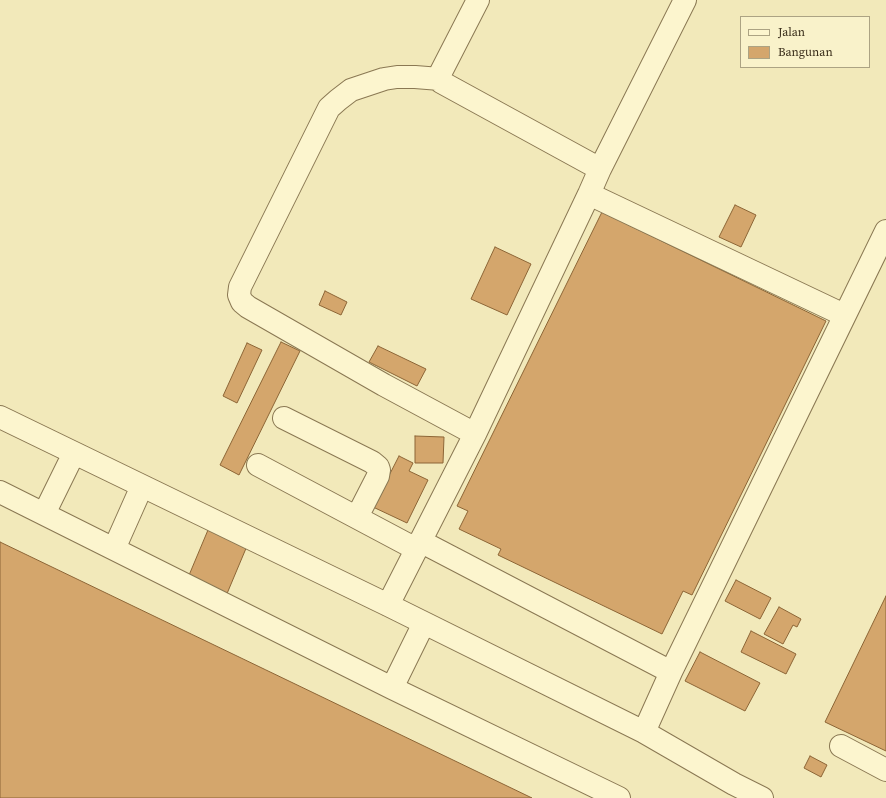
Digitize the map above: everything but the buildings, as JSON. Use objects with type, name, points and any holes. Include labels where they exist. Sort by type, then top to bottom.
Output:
[{"type":"street","points":[[478,0],[440,74],[441,82],[600,169]]},
{"type":"street","points":[[388,604],[475,434],[600,169],[686,0]]},
{"type":"street","points":[[440,79],[415,77],[384,79],[351,90],[329,108],[240,287],[239,295],[242,302],[248,307],[384,385],[475,434]]},
{"type":"street","points":[[589,194],[844,315]]},
{"type":"street","points":[[644,732],[671,672],[886,231]]},
{"type":"street","points":[[0,417],[388,604],[644,732],[731,791],[762,798]]},
{"type":"street","points":[[284,418],[372,462],[378,467],[378,476],[357,517]]},
{"type":"street","points":[[44,514],[74,453]]},
{"type":"street","points":[[258,465],[357,517],[418,545],[671,672]]},
{"type":"street","points":[[114,549],[142,486]]},
{"type":"street","points":[[0,492],[392,688],[619,798]]},
{"type":"street","points":[[392,688],[424,623]]},
{"type":"street","points":[[841,746],[886,770]]}]
